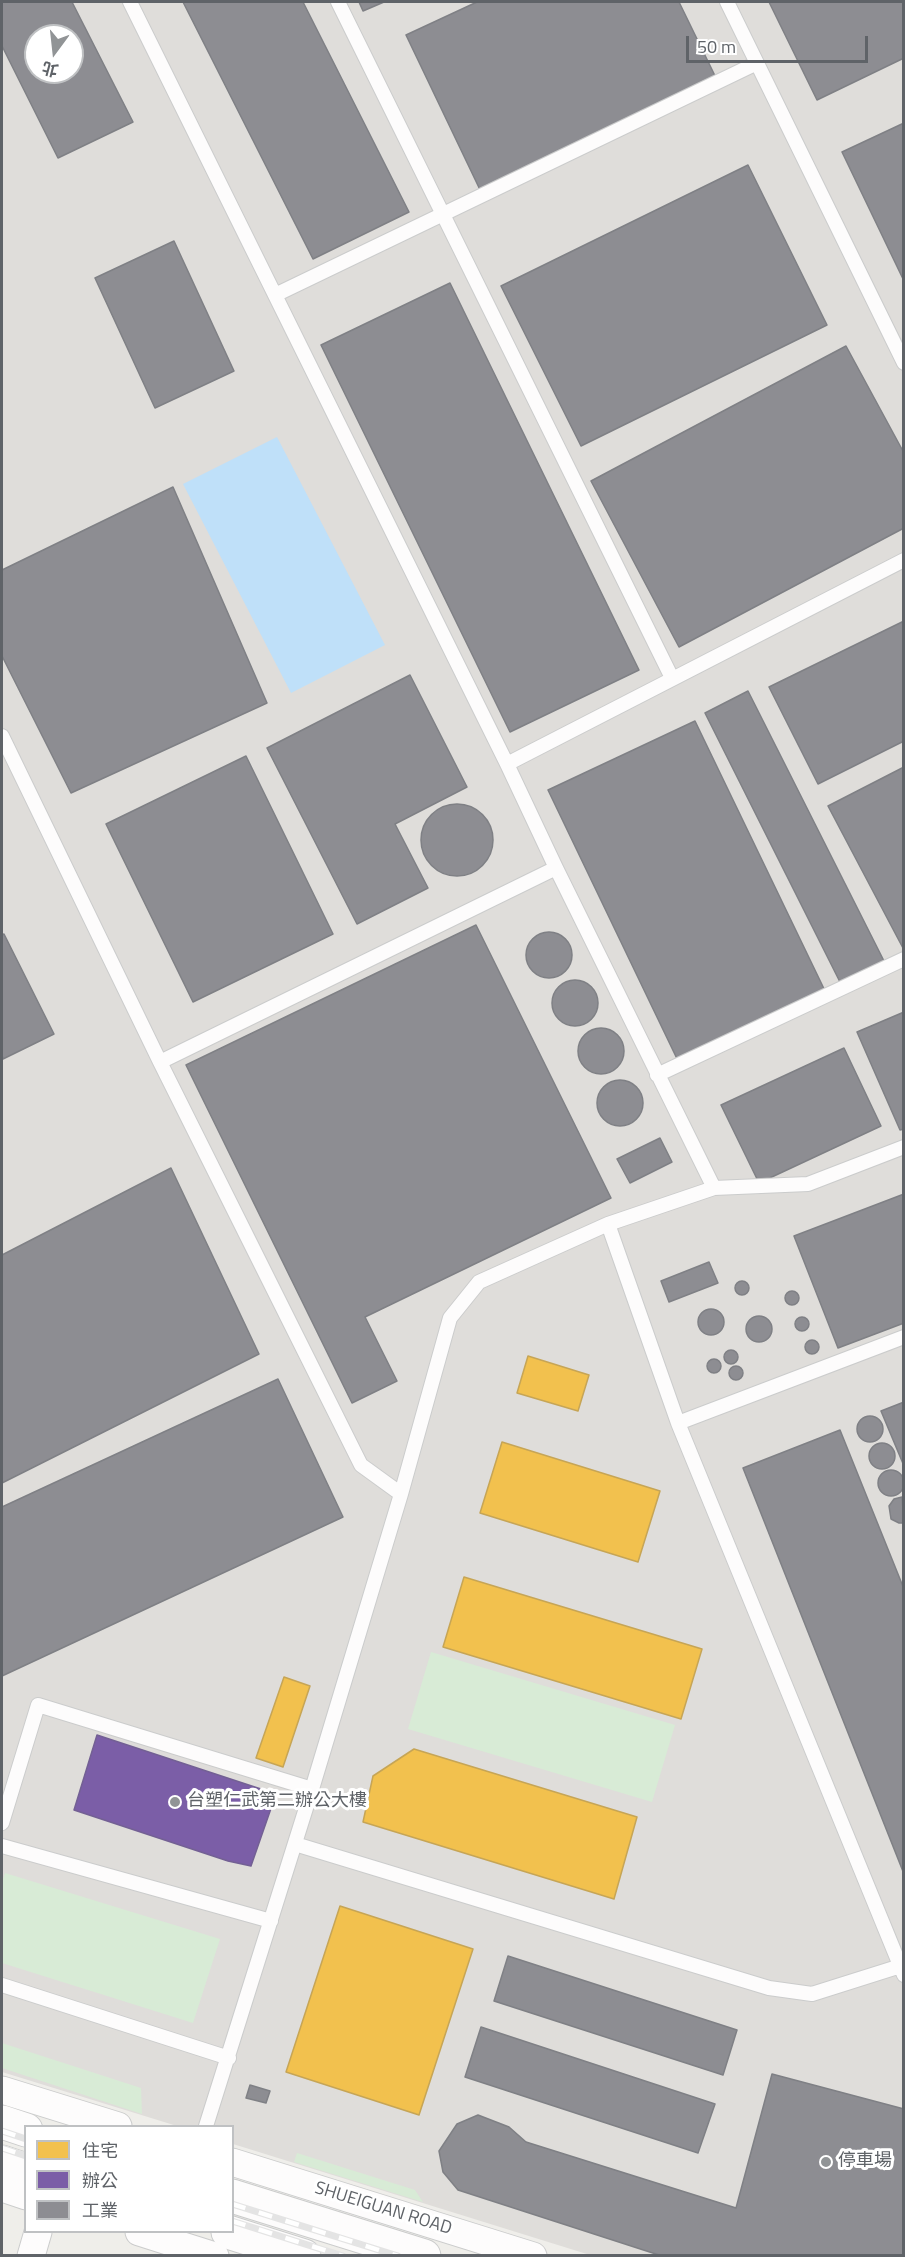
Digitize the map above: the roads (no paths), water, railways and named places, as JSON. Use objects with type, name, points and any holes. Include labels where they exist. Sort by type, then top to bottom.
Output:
[{"type":"street","points":[[2,2090],[112,2125]]},
{"type":"street","points":[[2,2122],[24,2129]]},
{"type":"street","points":[[2,2162],[24,2169]]},
{"type":"street","name":"SHUEIGUAN ROAD","points":[[234,2165],[533,2256]]},
{"type":"street","points":[[2,2188],[24,2195]]},
{"type":"street","name":"SHUEIGUAN ROAD","points":[[234,2197],[424,2256]]},
{"type":"street","points":[[31,2256],[38,2233]]},
{"type":"street","points":[[145,2233],[213,2245],[304,2256]]},
{"type":"lane","points":[[130,2],[714,1188]]},
{"type":"lane","points":[[338,2],[672,678]]},
{"type":"lane","points":[[727,2],[903,363]]},
{"type":"lane","points":[[275,295],[757,63]]},
{"type":"lane","points":[[507,764],[903,560]]},
{"type":"lane","points":[[2,736],[160,1062],[361,1465],[401,1494]]},
{"type":"lane","points":[[160,1062],[556,868]]},
{"type":"lane","points":[[657,1075],[903,959]]},
{"type":"lane","points":[[207,2125],[401,1494],[450,1318],[479,1282],[608,1224],[714,1188],[808,1184],[903,1147]]},
{"type":"lane","points":[[295,1844],[769,1988],[812,1994],[902,1969],[678,1423],[608,1224]]},
{"type":"lane","points":[[678,1423],[903,1337]]},
{"type":"lane","points":[[2,1823],[38,1705],[312,1789]]},
{"type":"lane","points":[[2,1846],[271,1922]]},
{"type":"lane","points":[[2,1985],[229,2058]]},
{"type":"water","points":[[277,437],[385,645],[291,693],[183,484]]},
{"type":"railway","points":[[2,2131],[24,2138]]},
{"type":"railway","points":[[2,2148],[24,2155]]},
{"type":"railway","points":[[234,2205],[398,2256]]},
{"type":"railway","points":[[234,2222],[343,2256]]},
{"type":"place","name":"台塑仁武第二辦公大樓","points":[[175,1802]]},
{"type":"place","name":"停車場","points":[[826,2162]]}]
